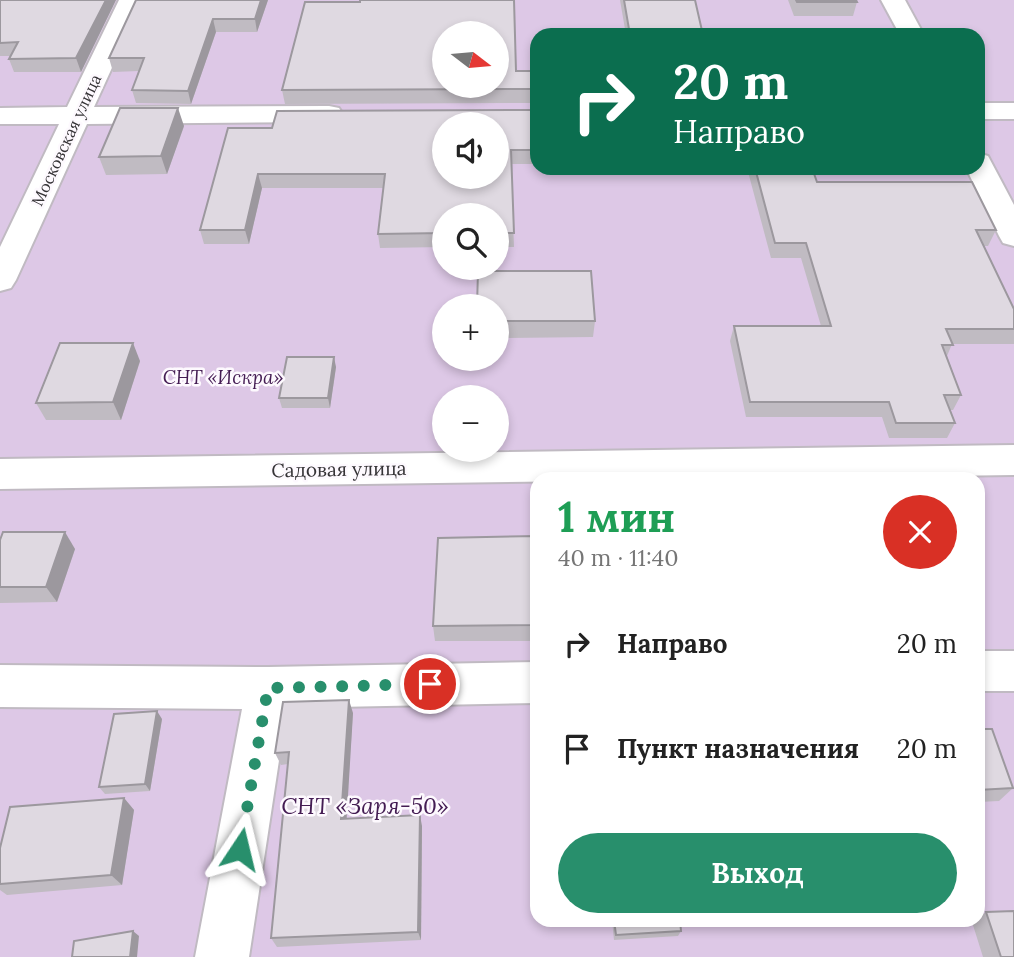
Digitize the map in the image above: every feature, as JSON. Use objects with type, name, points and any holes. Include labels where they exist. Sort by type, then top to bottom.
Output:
[{"type":"street","name":"Московская улица","points":[[0,280],[131,0]]},
{"type":"street","points":[[893,0],[908,28]]},
{"type":"street","points":[[985,111],[1014,111]]},
{"type":"street","points":[[0,116],[356,114]]},
{"type":"street","points":[[984,175],[1014,236]]},
{"type":"street","name":"Садовая улица","points":[[0,474],[1014,460]]},
{"type":"street","points":[[985,671],[1014,671]]},
{"type":"street","points":[[0,686],[268,688],[530,682]]},
{"type":"street","points":[[222,957],[268,688]]},
{"type":"green space","name":"СНТ «Искра»","points":[[0,0],[1014,0],[1014,957],[0,957]]},
{"type":"building","points":[[0,0],[106,0],[76,58],[9,59],[18,42],[0,43]]},
{"type":"building","points":[[136,0],[261,0],[255,19],[213,19],[188,91],[132,90],[144,58],[109,58]]},
{"type":"building","points":[[514,0],[516,71],[530,71],[530,89],[509,89],[509,21],[432,21],[432,89],[282,90],[305,2]]},
{"type":"building","points":[[624,0],[695,0],[701,28],[629,28]]},
{"type":"building","points":[[796,0],[856,0],[857,2],[797,2]]},
{"type":"building","points":[[120,108],[178,108],[161,156],[99,157]]},
{"type":"building","points":[[530,110],[530,150],[511,150],[514,233],[509,233],[509,203],[432,203],[432,233],[378,234],[385,174],[258,174],[245,230],[200,230],[228,128],[272,128],[277,111]]},
{"type":"building","points":[[757,175],[814,175],[817,182],[972,182],[996,230],[976,230],[1014,309],[1014,329],[946,329],[953,345],[942,345],[961,395],[944,395],[955,423],[896,423],[889,402],[750,402],[734,326],[831,326],[806,243],[775,243]]},
{"type":"building","points":[[509,271],[591,271],[595,321],[509,321],[509,294],[477,294],[478,280],[509,280]]},
{"type":"building","points":[[60,343],[133,343],[113,402],[36,403]]},
{"type":"building","points":[[287,357],[334,357],[328,398],[279,398]]},
{"type":"building","points":[[3,532],[65,532],[46,587],[0,587],[0,540]]},
{"type":"building","points":[[530,536],[530,625],[433,626],[438,538]]},
{"type":"building","points":[[349,700],[341,819],[420,815],[418,932],[271,938],[289,752],[275,753],[283,702]]},
{"type":"building","points":[[157,711],[145,784],[99,787],[114,714]]},
{"type":"building","points":[[985,729],[992,729],[1013,788],[985,790]]},
{"type":"building","points":[[124,798],[111,875],[0,884],[0,848],[10,807]]},
{"type":"building","points":[[1014,911],[1014,957],[1001,957],[986,912]]},
{"type":"building","points":[[615,927],[681,927],[681,931],[616,935]]},
{"type":"building","points":[[133,931],[130,957],[72,957],[74,941]]},
{"type":"route","points":[[240,849],[268,688],[430,684]]},
{"type":"park label","name":"СНТ «Заря-50»","points":[[365,805]]}]
